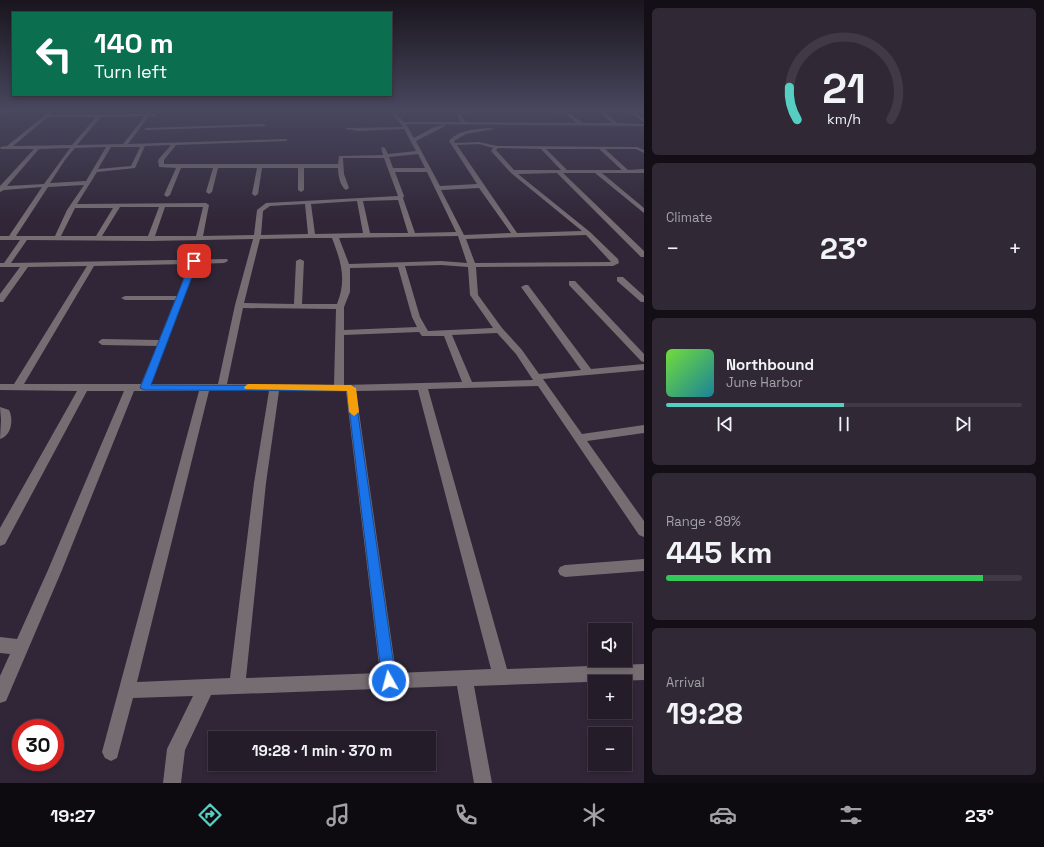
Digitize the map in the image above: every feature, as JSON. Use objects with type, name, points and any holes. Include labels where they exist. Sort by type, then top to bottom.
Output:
[{"type":"street","points":[[0,189],[38,148]]},
{"type":"street","points":[[12,237],[45,186],[73,148]]},
{"type":"street","points":[[57,238],[73,206],[108,148]]},
{"type":"street","points":[[95,171],[133,168],[140,148]]},
{"type":"street","points":[[172,148],[161,160],[160,165],[164,167],[342,166]]},
{"type":"street","points":[[383,148],[401,196],[400,198],[412,235]]},
{"type":"street","points":[[417,148],[461,236],[472,266],[474,296],[499,330],[519,352],[644,531]]},
{"type":"street","points":[[456,148],[480,186],[515,235]]},
{"type":"street","points":[[346,266],[441,263],[472,266],[615,263],[588,233],[513,172],[493,150],[496,148]]},
{"type":"street","points":[[543,148],[565,171]]},
{"type":"street","points":[[574,148],[644,148]]},
{"type":"street","points":[[601,148],[627,171]]},
{"type":"street","points":[[637,148],[644,152]]},
{"type":"street","points":[[346,188],[341,174],[341,156],[386,156],[420,152]]},
{"type":"street","points":[[209,192],[216,166]]},
{"type":"street","points":[[255,194],[260,166]]},
{"type":"street","points":[[301,166],[301,190]]},
{"type":"street","points":[[167,195],[179,167]]},
{"type":"street","points":[[392,170],[429,170]]},
{"type":"street","points":[[513,172],[596,170],[644,171]]},
{"type":"street","points":[[596,170],[644,211]]},
{"type":"street","points":[[558,171],[644,255]]},
{"type":"street","points":[[637,171],[644,177]]},
{"type":"street","points":[[0,189],[88,183]]},
{"type":"street","points":[[437,188],[480,186]]},
{"type":"street","points":[[222,387],[239,305],[257,238],[260,210],[268,204],[400,198]]},
{"type":"street","points":[[360,199],[367,236]]},
{"type":"street","points":[[308,202],[312,237]]},
{"type":"street","points":[[98,239],[118,205]]},
{"type":"street","points":[[150,238],[163,205]]},
{"type":"street","points":[[73,206],[206,205],[199,238]]},
{"type":"street","points":[[0,238],[257,238],[588,233]]},
{"type":"street","points":[[335,236],[346,266],[346,292],[340,307],[339,333],[345,388],[389,681]]},
{"type":"street","points":[[3,265],[25,238]]},
{"type":"street","points":[[145,388],[194,261]]},
{"type":"street","points":[[3,265],[224,261]]},
{"type":"street","points":[[298,306],[300,261]]},
{"type":"street","points":[[17,387],[92,263]]},
{"type":"street","points":[[0,300],[26,264]]},
{"type":"street","points":[[401,264],[416,317],[425,334],[499,330]]},
{"type":"street","points":[[620,278],[642,297]]},
{"type":"street","points":[[572,283],[644,360]]},
{"type":"street","points":[[525,287],[588,372]]},
{"type":"street","points":[[125,298],[180,298]]},
{"type":"street","points":[[239,305],[340,307]]},
{"type":"street","points":[[339,333],[422,329]]},
{"type":"street","points":[[447,333],[468,385]]},
{"type":"street","points":[[102,342],[162,343]]},
{"type":"street","points":[[0,387],[345,388],[468,385],[538,380],[588,372],[644,367]]},
{"type":"street","points":[[422,386],[502,677]]},
{"type":"street","points":[[111,752],[205,387]]},
{"type":"street","points":[[237,686],[260,483],[275,387]]},
{"type":"street","points":[[0,540],[84,388]]},
{"type":"street","points":[[0,695],[55,570],[130,388]]},
{"type":"street","points":[[0,411],[5,414],[8,419],[6,426],[0,435]]},
{"type":"street","points":[[579,438],[644,429]]},
{"type":"street","points":[[565,571],[644,566]]},
{"type":"street","points":[[0,645],[22,647]]},
{"type":"street","points":[[127,690],[644,672]]},
{"type":"street","points":[[464,678],[483,783]]},
{"type":"street","points":[[172,783],[176,749],[206,687]]},
{"type":"slow traffic","points":[[248,387],[351,388],[354,412]]},
{"type":"route","points":[[194,261],[145,388],[351,388],[389,681]]}]
